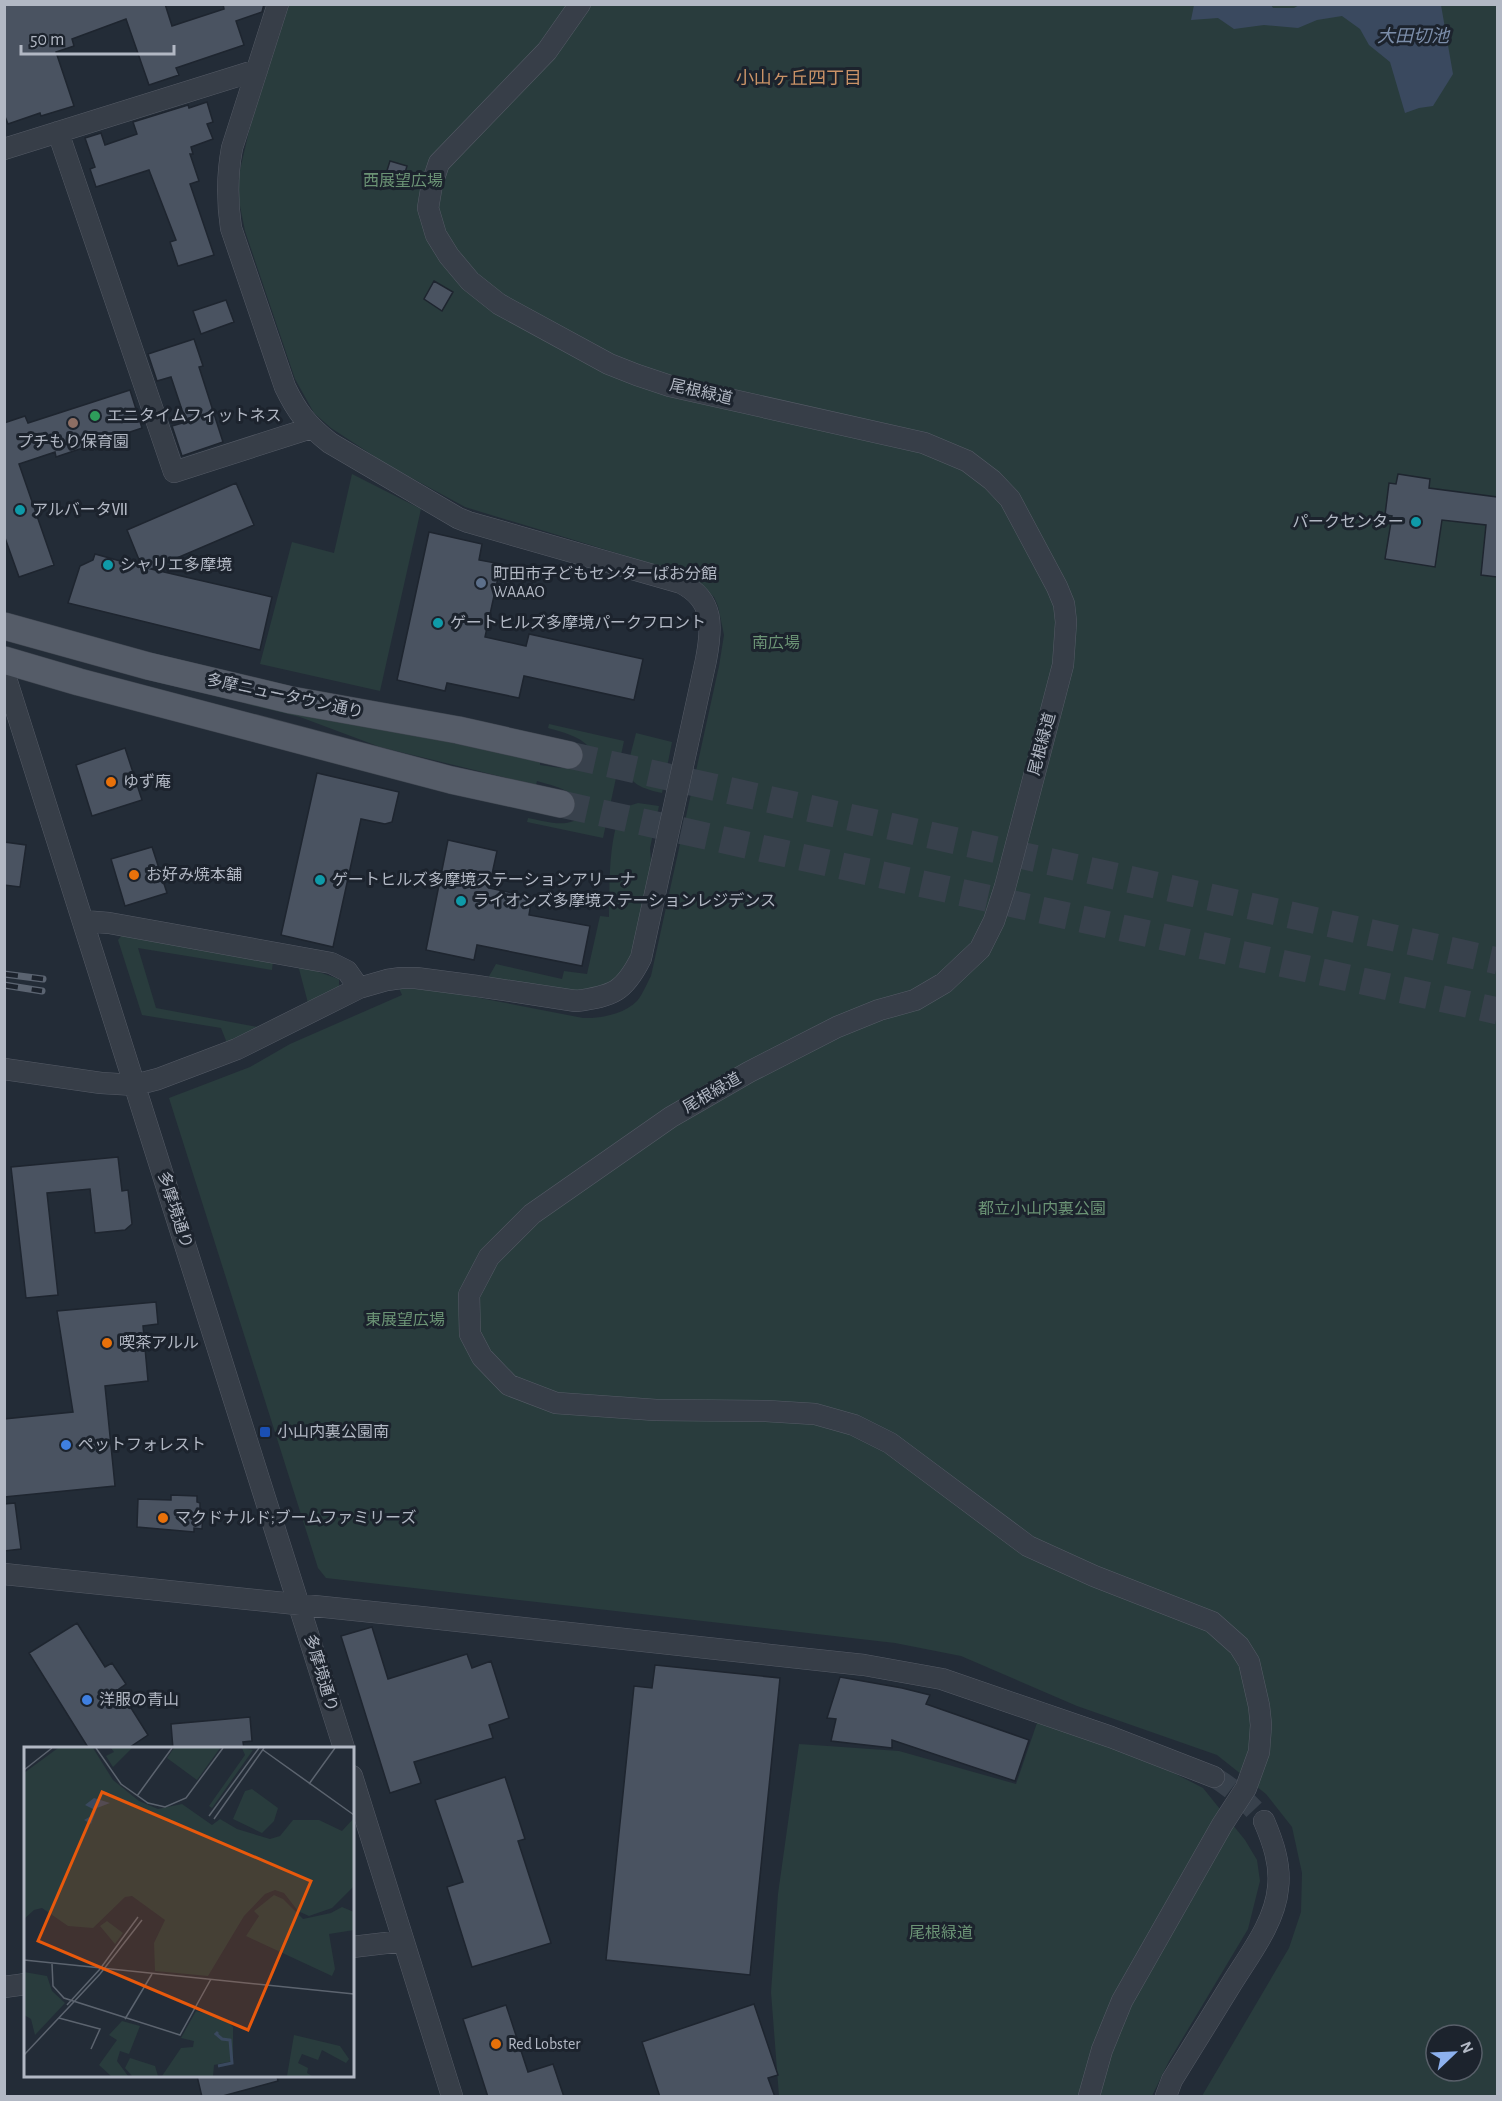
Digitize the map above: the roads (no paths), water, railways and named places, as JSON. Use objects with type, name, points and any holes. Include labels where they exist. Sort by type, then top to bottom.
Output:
[{"type":"main road","name":"多摩ニュータウン通り","points":[[4,626],[148,666],[291,700],[458,730],[568,755]]},
{"type":"main road","name":"多摩ニュータウン通り","points":[[4,660],[79,682],[451,780],[561,804]]},
{"type":"street","points":[[4,1069],[101,1083],[135,1085],[159,1079],[237,1049],[360,988],[387,980],[416,978],[576,1001],[600,998],[620,989],[632,976],[641,958],[706,660],[711,625],[710,615],[699,596],[691,588],[681,583],[458,518],[338,448],[310,428],[295,409],[285,387],[231,228],[227,206],[228,170],[232,148],[278,4]]},
{"type":"street","name":"尾根緑道","points":[[580,4],[547,51],[439,163],[432,184],[428,208],[436,235],[449,256],[470,281],[499,304],[609,364],[670,386],[924,443],[967,461],[992,480],[1010,499],[1021,518],[1064,604],[1065,642],[1063,665],[1005,887],[994,921],[980,949],[944,983],[915,1000],[879,1010],[837,1027],[749,1072],[670,1117],[532,1214],[489,1257],[469,1294],[470,1334],[482,1358],[509,1385],[556,1403],[635,1409],[815,1414],[854,1425],[890,1443],[1028,1546],[1094,1576],[1212,1622],[1239,1646],[1249,1662],[1259,1706],[1261,1725],[1259,1752],[1246,1788],[1222,1825],[1122,2001],[1102,2050],[1089,2097]]},
{"type":"street","points":[[4,149],[257,70]]},
{"type":"street","points":[[58,132],[174,472],[310,428]]},
{"type":"street","name":"多摩境通り","points":[[4,672],[343,1747]]},
{"type":"street","points":[[84,921],[132,927],[331,963],[347,971],[360,988]]},
{"type":"street","points":[[4,1574],[864,1665],[942,1679],[1111,1737],[1214,1777]]},
{"type":"street","points":[[354,1782],[452,2097]]},
{"type":"street","points":[[1166,2097],[1172,2080],[1248,1957],[1271,1915],[1278,1890],[1279,1873],[1272,1840],[1264,1821]]},
{"type":"street","points":[[354,1947],[403,1941]]},
{"type":"street","points":[[4,1987],[24,1984]]},
{"type":"water","name":"大田切池","points":[[1301,4],[1441,5],[1453,74],[1433,106],[1405,113],[1390,62],[1369,45],[1360,29],[1342,16],[1317,20],[1298,28],[1264,25],[1234,29],[1218,18],[1191,20],[1194,5],[1271,5],[1273,8],[1294,8]]},
{"type":"tunnel","points":[[569,755],[1498,961]]},
{"type":"tunnel","points":[[561,804],[1498,1011]]},
{"type":"tunnel","points":[[1214,1777],[1241,1797],[1264,1821]]},
{"type":"railway","points":[[4,974],[43,979]]},
{"type":"railway","points":[[4,985],[42,991]]},
{"type":"place","name":"エニタイムフィットネス","points":[[95,416]]},
{"type":"place","name":"プチもり保育園","points":[[73,423]]},
{"type":"place","name":"アルバータⅦ","points":[[20,510]]},
{"type":"place","name":"パークセンター","points":[[1416,522]]},
{"type":"place","name":"シャリエ多摩境","points":[[108,565]]},
{"type":"place","name":"町田市子どもセンターぱお分館 WAAAO","points":[[481,583]]},
{"type":"place","name":"ゲートヒルズ多摩境パークフロント","points":[[438,623]]},
{"type":"place","name":"ゆず庵","points":[[111,782]]},
{"type":"place","name":"お好み焼本舗","points":[[134,875]]},
{"type":"place","name":"ゲートヒルズ多摩境ステーションアリーナ","points":[[320,880]]},
{"type":"place","name":"ライオンズ多摩境ステーションレジデンス","points":[[461,901]]},
{"type":"place","name":"喫茶アルル","points":[[107,1343]]},
{"type":"place","name":"小山内裏公園南","points":[[265,1432]]},
{"type":"place","name":"ペットフォレスト","points":[[66,1445]]},
{"type":"place","name":"マクドナルド;ブームファミリーズ","points":[[163,1518]]},
{"type":"place","name":"洋服の青山","points":[[87,1700]]},
{"type":"place","name":"Red Lobster","points":[[496,2044]]},
{"type":"district","name":"小山ヶ丘四丁目","points":[[799,79]]},
{"type":"park label","name":"西展望広場","points":[[403,181]]},
{"type":"park label","name":"南広場","points":[[776,643]]},
{"type":"park label","name":"都立小山内裏公園","points":[[1042,1209]]},
{"type":"park label","name":"東展望広場","points":[[405,1320]]}]
